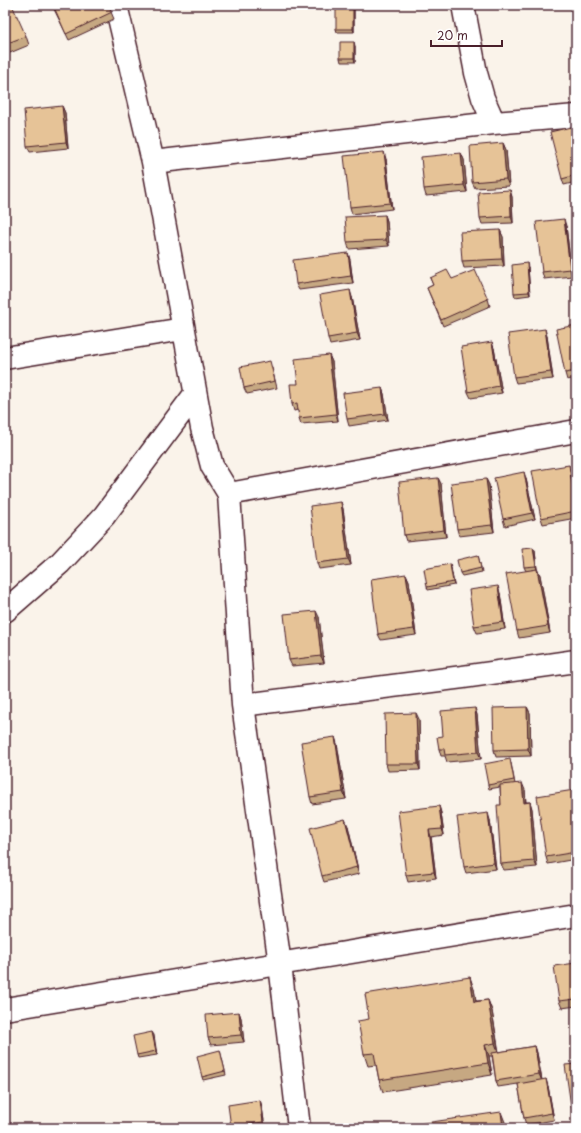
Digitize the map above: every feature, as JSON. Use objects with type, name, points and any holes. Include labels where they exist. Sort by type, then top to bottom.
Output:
[{"type":"street","points":[[116,5],[153,162],[202,428],[212,466],[229,494],[243,705],[280,964],[299,1128]]},
{"type":"street","points":[[463,5],[476,73],[483,98],[494,123]]},
{"type":"street","points":[[153,162],[494,123],[576,116]]},
{"type":"street","points":[[5,358],[183,329]]},
{"type":"street","points":[[5,611],[60,563],[104,516],[195,394]]},
{"type":"street","points":[[229,494],[576,431]]},
{"type":"street","points":[[243,705],[576,661]]},
{"type":"street","points":[[5,1009],[576,915]]},
{"type":"building","points":[[5,5],[12,5],[26,36],[5,44]]},
{"type":"building","points":[[53,5],[108,5],[112,12],[66,34]]},
{"type":"building","points":[[336,5],[353,5],[353,29],[336,29]]},
{"type":"building","points":[[340,42],[354,42],[354,58],[340,58]]},
{"type":"building","points":[[62,106],[66,142],[27,146],[24,110]]},
{"type":"building","points":[[575,126],[576,175],[562,179],[550,132]]},
{"type":"building","points":[[503,143],[506,179],[472,182],[470,146]]},
{"type":"building","points":[[384,152],[390,203],[350,207],[344,156]]},
{"type":"building","points":[[461,153],[464,185],[424,189],[421,157]]},
{"type":"building","points":[[510,190],[511,216],[480,218],[478,192]]},
{"type":"building","points":[[385,215],[386,240],[347,242],[345,217]]},
{"type":"building","points":[[564,219],[570,269],[542,272],[536,222]]},
{"type":"building","points":[[500,230],[502,259],[462,261],[460,232]]},
{"type":"building","points":[[348,253],[351,276],[296,284],[293,260]]},
{"type":"building","points":[[527,263],[529,292],[514,293],[512,265]]},
{"type":"building","points":[[447,270],[452,279],[475,270],[488,299],[441,320],[427,288],[433,285],[430,278]]},
{"type":"building","points":[[350,290],[357,333],[328,338],[320,295]]},
{"type":"building","points":[[576,325],[576,371],[565,373],[556,329]]},
{"type":"building","points":[[545,329],[551,372],[514,377],[508,334]]},
{"type":"building","points":[[492,342],[499,386],[468,392],[461,347]]},
{"type":"building","points":[[329,355],[336,414],[299,418],[297,403],[292,404],[290,384],[298,384],[295,359]]},
{"type":"building","points":[[270,361],[275,381],[244,388],[240,367]]},
{"type":"building","points":[[382,388],[385,414],[347,419],[343,393]]},
{"type":"building","points":[[569,465],[576,511],[541,518],[532,471]]},
{"type":"building","points":[[576,468],[576,483],[572,469]]},
{"type":"building","points":[[524,472],[532,513],[503,519],[494,478]]},
{"type":"building","points":[[438,478],[444,530],[404,535],[399,482]]},
{"type":"building","points":[[486,479],[492,525],[457,529],[451,483]]},
{"type":"building","points":[[341,502],[348,559],[317,563],[310,506]]},
{"type":"building","points":[[533,548],[536,566],[524,567],[522,549]]},
{"type":"building","points":[[478,555],[481,568],[460,573],[457,560]]},
{"type":"building","points":[[450,564],[453,582],[427,587],[424,569]]},
{"type":"building","points":[[537,569],[548,626],[517,631],[506,574]]},
{"type":"building","points":[[406,574],[414,629],[378,634],[371,579]]},
{"type":"building","points":[[498,586],[503,622],[474,626],[469,590]]},
{"type":"building","points":[[316,611],[321,656],[289,660],[284,614]]},
{"type":"building","points":[[527,707],[528,749],[494,750],[493,708]]},
{"type":"building","points":[[475,708],[478,752],[445,755],[444,749],[439,749],[437,737],[443,736],[441,711]]},
{"type":"building","points":[[416,713],[418,764],[386,764],[385,714]]},
{"type":"building","points":[[335,737],[343,792],[310,797],[301,742]]},
{"type":"building","points":[[510,759],[514,780],[488,785],[484,764]]},
{"type":"building","points":[[522,783],[524,803],[530,802],[534,861],[501,864],[497,805],[501,805],[500,785]]},
{"type":"building","points":[[574,790],[576,805],[576,852],[546,857],[537,796]]},
{"type":"building","points":[[439,806],[442,829],[429,830],[434,872],[406,875],[398,811]]},
{"type":"building","points":[[488,813],[494,863],[464,867],[457,817]]},
{"type":"building","points":[[345,819],[357,867],[322,876],[310,828]]},
{"type":"building","points":[[576,963],[576,999],[559,1001],[554,966]]},
{"type":"building","points":[[470,977],[474,1002],[488,1000],[495,1043],[485,1045],[488,1063],[379,1080],[374,1053],[364,1054],[358,1021],[369,1019],[365,994]]},
{"type":"building","points":[[239,1012],[241,1035],[208,1038],[206,1015]]},
{"type":"building","points":[[152,1032],[156,1051],[137,1055],[133,1036]]},
{"type":"building","points":[[535,1046],[539,1074],[496,1081],[492,1053]]},
{"type":"building","points":[[220,1050],[225,1071],[202,1077],[197,1056]]},
{"type":"building","points":[[576,1064],[576,1106],[571,1106],[565,1065]]},
{"type":"building","points":[[546,1079],[552,1113],[524,1118],[518,1084]]},
{"type":"building","points":[[260,1100],[263,1122],[231,1127],[228,1105]]},
{"type":"building","points":[[501,1112],[503,1128],[390,1128]]}]
